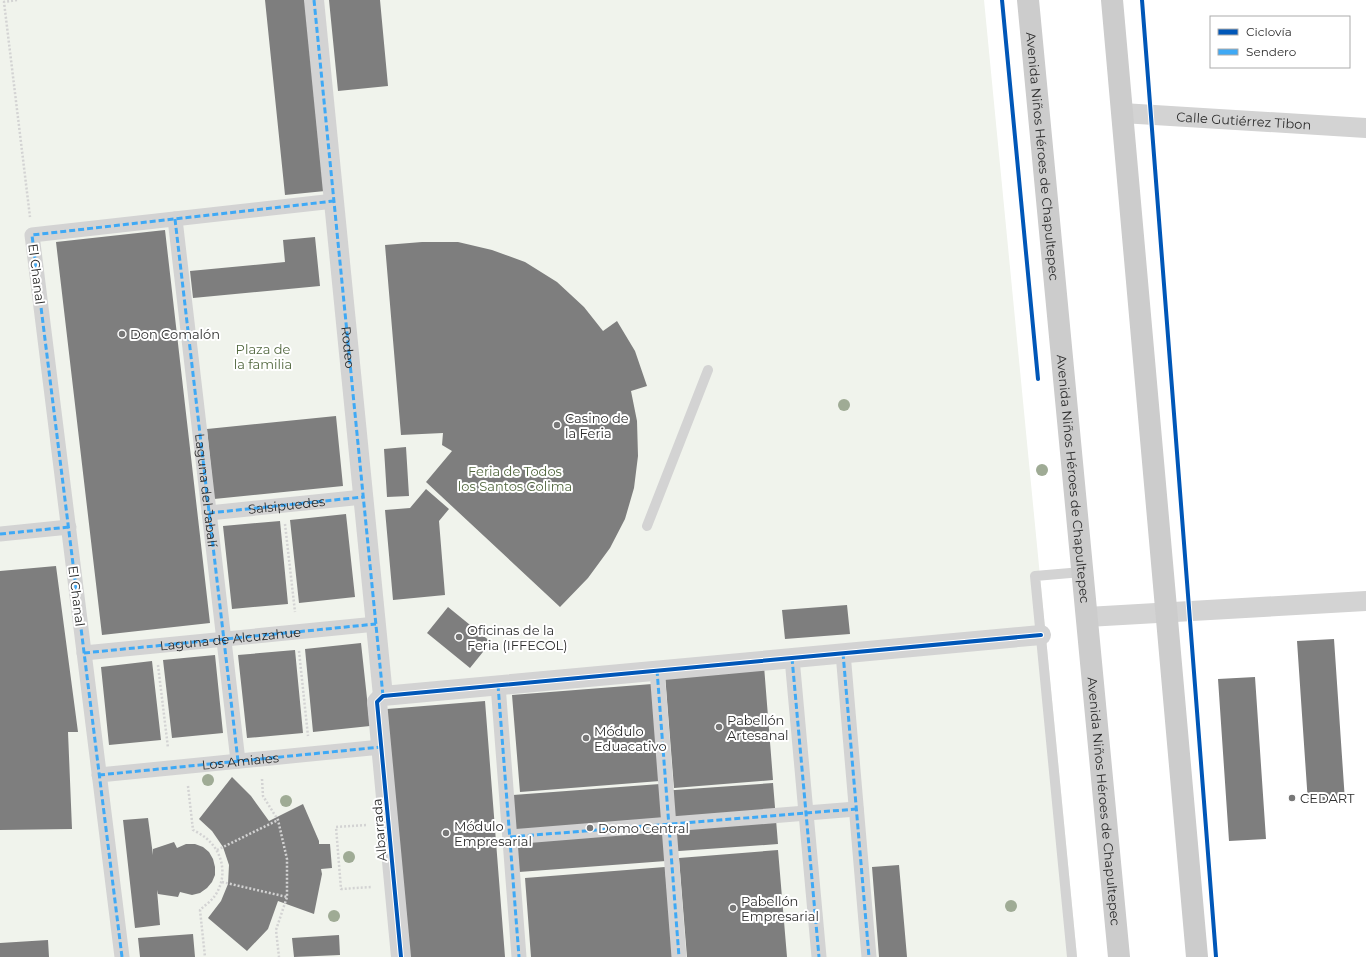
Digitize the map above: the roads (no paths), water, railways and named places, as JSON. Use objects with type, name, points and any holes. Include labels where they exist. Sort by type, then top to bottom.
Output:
[{"type":"main road","name":"Avenida Niños Héroes de Chapultepec","points":[[1028,0],[1119,957]]},
{"type":"main road","points":[[1112,0],[1197,957]]},
{"type":"street","name":"Rodeo","points":[[314,0],[376,624],[380,699]]},
{"type":"street","name":"Calle Gutiérrez Tibon","points":[[1122,113],[1366,128]]},
{"type":"street","points":[[175,219],[334,201]]},
{"type":"street","name":"El Chanal","points":[[122,957],[32,234],[175,219]]},
{"type":"street","name":"Laguna del Jabalí","points":[[175,219],[238,761]]},
{"type":"street","name":"Salsipuedes","points":[[209,513],[364,497]]},
{"type":"street","points":[[0,534],[69,527]]},
{"type":"street","points":[[1087,617],[1366,601]]},
{"type":"street","name":"Laguna de Alcuzahue","points":[[84,653],[376,624]]},
{"type":"street","points":[[380,699],[498,685],[1041,635]]},
{"type":"street","points":[[842,653],[870,957]]},
{"type":"street","points":[[792,658],[819,957]]},
{"type":"street","points":[[657,670],[679,957]]},
{"type":"street","points":[[498,685],[519,957]]},
{"type":"street","name":"Albarrada","points":[[380,699],[381,747],[401,957]]},
{"type":"street","name":"Los Amiales","points":[[99,775],[381,747]]},
{"type":"street","points":[[510,837],[856,809]]},
{"type":"lane","points":[[647,526],[708,370]]},
{"type":"lane","points":[[1072,957],[1035,576],[1082,572]]},
{"type":"place","name":"Don Comalón","points":[[122,334]]},
{"type":"place","name":"Casino de la Feria","points":[[557,425]]},
{"type":"place","name":"Oficinas de la Feria (IFFECOL)","points":[[459,637]]},
{"type":"place","name":"Pabellón Artesanal","points":[[719,727]]},
{"type":"place","name":"Módulo Eduacativo","points":[[586,738]]},
{"type":"place","name":"CEDART","points":[[1292,798]]},
{"type":"place","name":"Domo Central","points":[[590,828]]},
{"type":"place","name":"Módulo Empresarial","points":[[446,833]]},
{"type":"place","name":"Pabellón Empresarial","points":[[733,908]]},
{"type":"park label","name":"Plaza de la familia","points":[[263,356]]},
{"type":"park label","name":"Feria de Todos los Santos Colima","points":[[515,478]]}]
